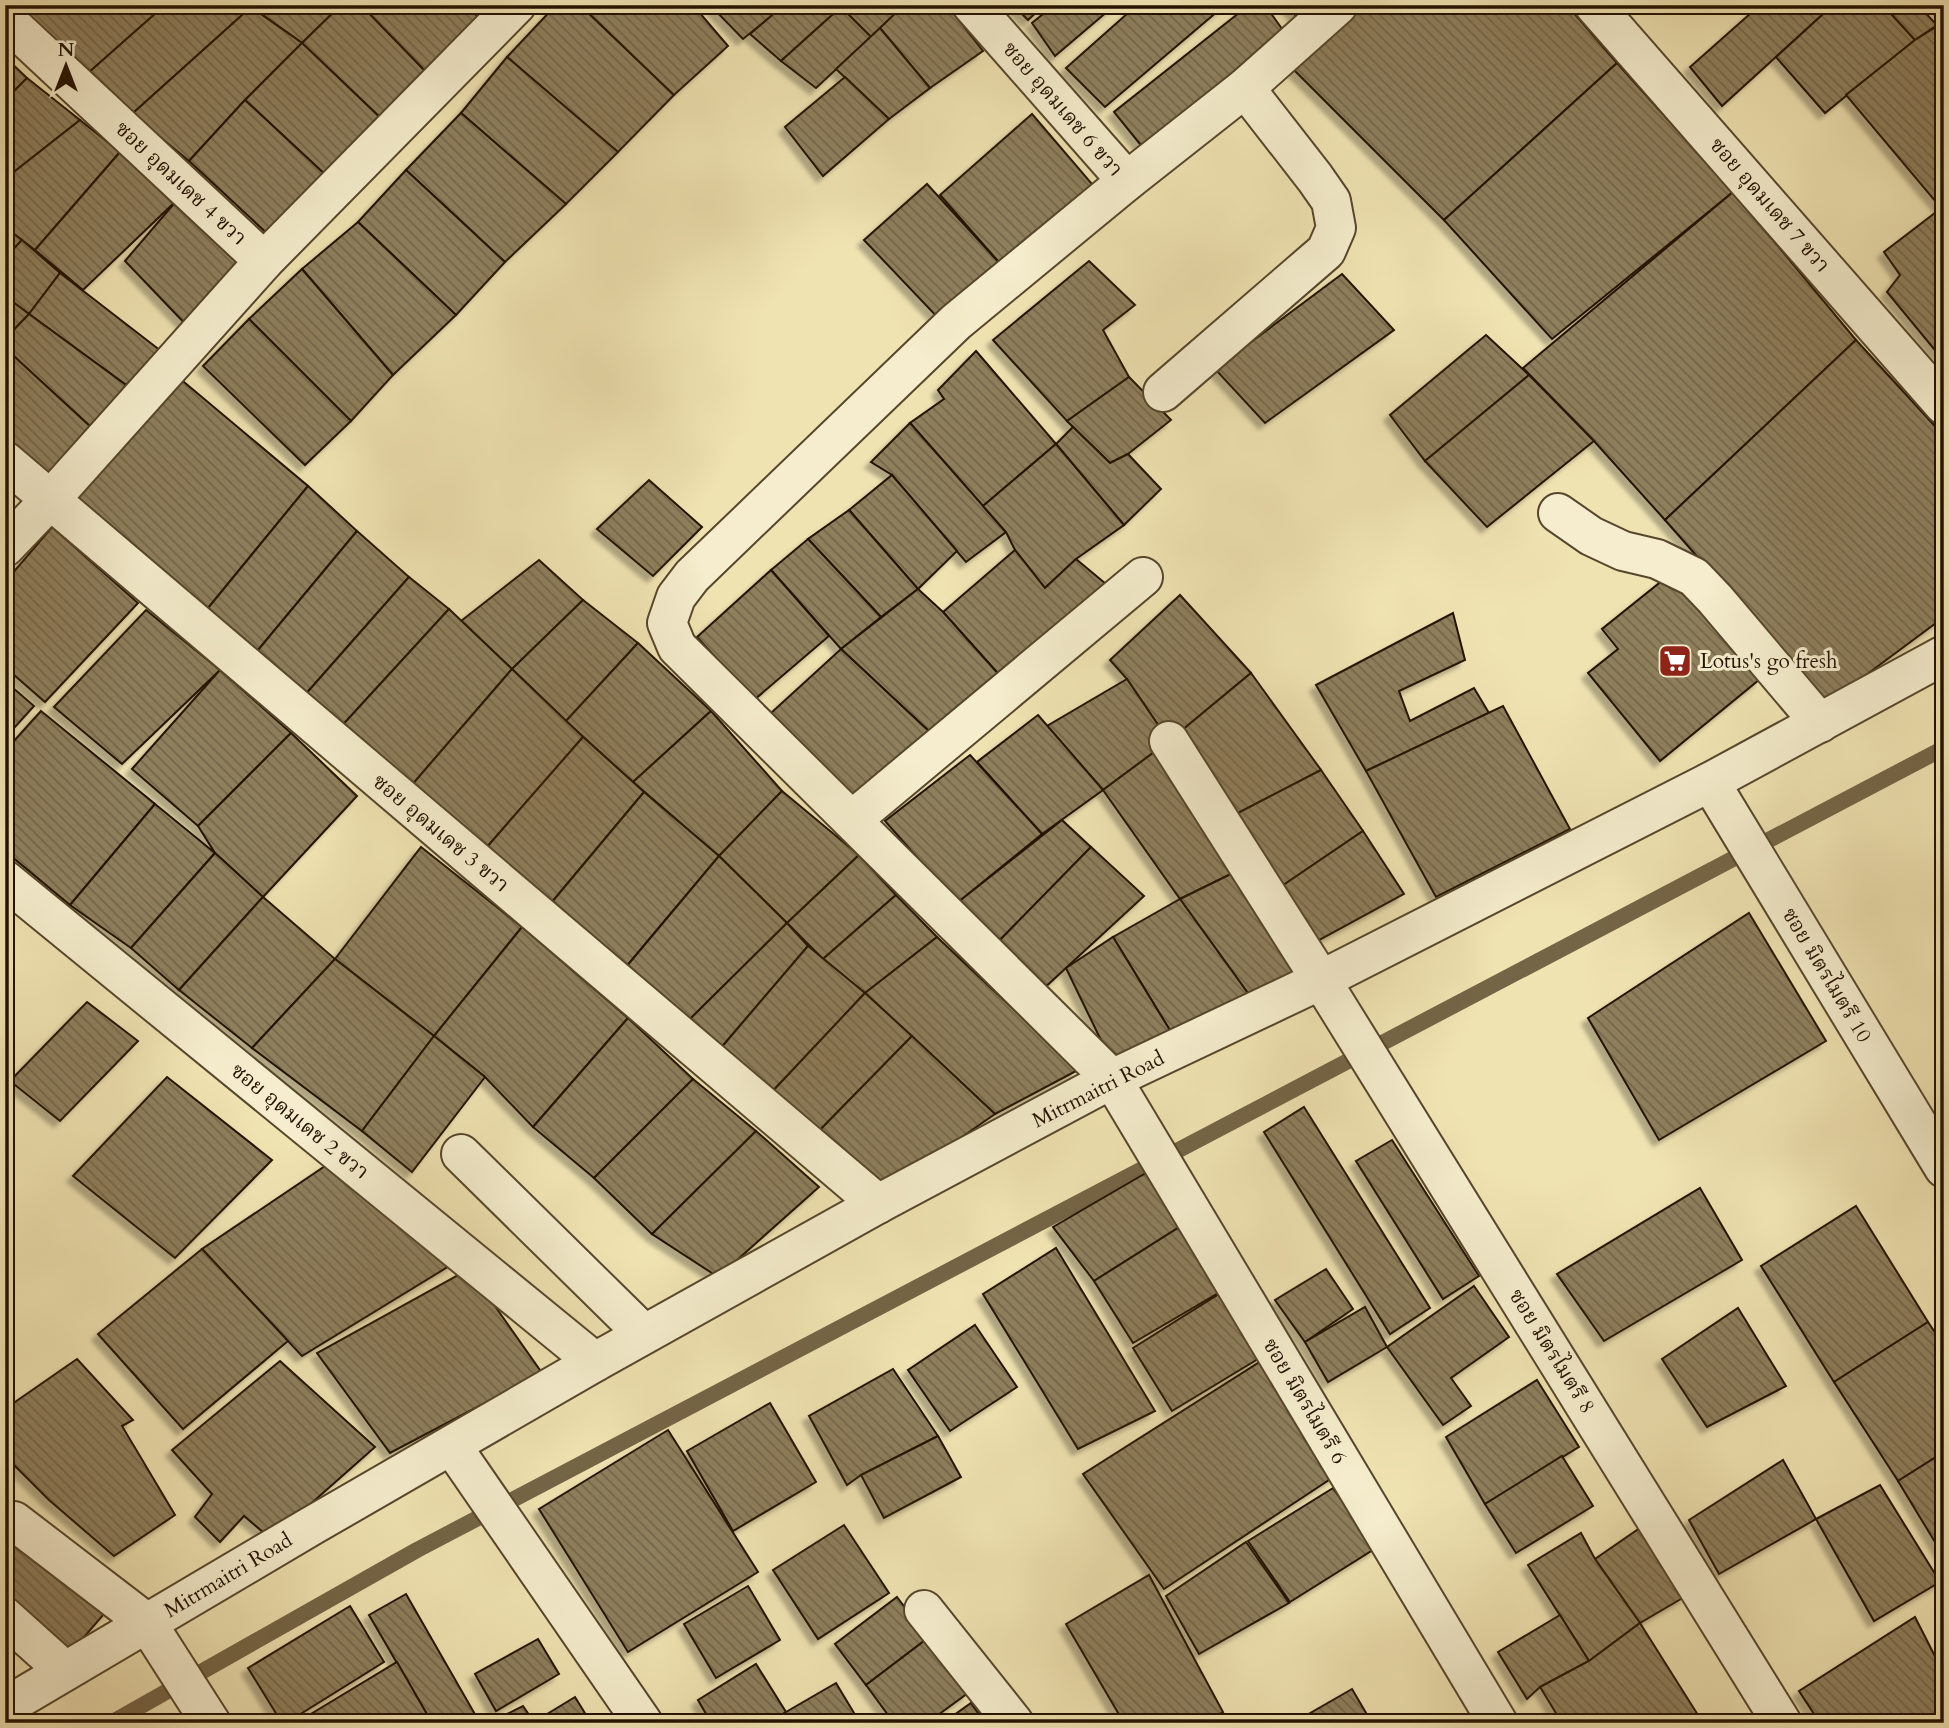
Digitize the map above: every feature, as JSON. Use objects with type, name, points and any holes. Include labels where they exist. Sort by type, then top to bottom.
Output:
[{"type":"street","name":"ซอย อุดมเดช 6 ขวา","points":[[972,5],[1127,181]]},
{"type":"street","name":"ซอย มิตรไมตรี 6","points":[[1338,5],[1245,88],[956,322],[692,576],[676,597],[667,623],[677,647],[1112,1079],[1498,1723]]},
{"type":"street","name":"ซอย อุดมเดช 7 ขวา","points":[[1594,5],[1944,405]]},
{"type":"street","points":[[5,547],[264,261],[509,8]]},
{"type":"street","name":"ซอย อุดมเดช 4 ขวา","points":[[5,19],[264,261]]},
{"type":"street","points":[[1163,392],[1326,251],[1336,228],[1331,201],[1245,88]]},
{"type":"street","name":"ซอย อุดมเดช 3 ขวา","points":[[5,461],[878,1204]]},
{"type":"street","points":[[1558,513],[1591,536],[1623,551],[1657,559],[1694,577],[1820,723]]},
{"type":"street","points":[[852,820],[1143,577]]},
{"type":"street","name":"Mitrmaitri Road","points":[[5,1707],[595,1362],[878,1204],[1112,1079],[1321,980],[1710,782],[1944,655]]},
{"type":"street","name":"ซอย มิตรไมตรี 8","points":[[1169,741],[1321,980],[1782,1723]]},
{"type":"street","name":"ซอย มิตรไมตรี 10","points":[[1710,782],[1944,1168]]},
{"type":"street","name":"ซอย อุดมเดช 2 ขวา","points":[[5,880],[595,1362]]},
{"type":"street","points":[[461,1154],[644,1334]]},
{"type":"street","points":[[452,1446],[643,1723]]},
{"type":"street","points":[[14,1521],[147,1623],[211,1723]]},
{"type":"street","points":[[923,1610],[1014,1723]]},
{"type":"street","points":[[5,1617],[65,1671]]},
{"type":"building","points":[[15,5],[165,5],[87,74]]},
{"type":"building","points":[[165,5],[251,7],[132,114],[87,74]]},
{"type":"building","points":[[249,5],[341,5],[302,43]]},
{"type":"building","points":[[341,5],[361,5],[433,79],[388,125],[302,43]]},
{"type":"building","points":[[361,5],[466,5],[485,24],[433,79]]},
{"type":"building","points":[[556,5],[580,5],[674,95],[618,152],[507,57]]},
{"type":"building","points":[[580,5],[693,5],[728,46],[674,95]]},
{"type":"building","points":[[710,5],[766,5],[774,14],[743,39]]},
{"type":"building","points":[[766,5],[784,5],[774,14]]},
{"type":"building","points":[[784,5],[841,7],[781,61],[750,34]]},
{"type":"building","points":[[904,5],[871,37],[841,7]]},
{"type":"building","points":[[904,5],[947,5],[983,51],[930,88],[880,28]]},
{"type":"building","points":[[1013,5],[1044,5],[1028,20]]},
{"type":"building","points":[[1054,5],[1115,5],[1055,56],[1032,23]]},
{"type":"building","points":[[1137,5],[1225,5],[1105,107],[1066,68]]},
{"type":"building","points":[[1249,5],[1265,5],[1285,33],[1144,149],[1114,112]]},
{"type":"building","points":[[1287,5],[1315,5],[1299,20]]},
{"type":"building","points":[[1363,5],[1567,5],[1617,63],[1444,220],[1293,69]]},
{"type":"building","points":[[1760,5],[1833,5],[1722,106],[1690,67]]},
{"type":"building","points":[[1833,5],[1883,5],[1915,40],[1825,113],[1776,57]]},
{"type":"building","points":[[1883,5],[1918,5],[1937,25],[1915,40]]},
{"type":"building","points":[[1934,5],[1944,5],[1944,16]]},
{"type":"building","points":[[251,7],[302,43],[189,161],[132,114]]},
{"type":"building","points":[[841,7],[871,37],[816,88],[781,61]]},
{"type":"building","points":[[1944,22],[1944,206],[1941,208],[1846,95],[1915,40]]},
{"type":"building","points":[[880,28],[930,88],[889,119],[836,69]]},
{"type":"building","points":[[302,43],[388,125],[330,179],[245,100]]},
{"type":"building","points":[[5,57],[27,78],[5,100]]},
{"type":"building","points":[[507,57],[618,152],[566,204],[461,113]]},
{"type":"building","points":[[1617,63],[1733,192],[1552,339],[1444,220]]},
{"type":"building","points":[[845,77],[889,119],[823,176],[785,127]]},
{"type":"building","points":[[27,78],[80,120],[5,179],[5,100]]},
{"type":"building","points":[[245,100],[330,179],[272,238],[189,161]]},
{"type":"building","points":[[461,113],[566,204],[505,262],[406,170]]},
{"type":"building","points":[[1032,114],[1098,191],[1004,268],[940,195]]},
{"type":"building","points":[[80,120],[120,152],[35,250],[5,227],[5,179]]},
{"type":"building","points":[[120,152],[178,199],[83,290],[35,250]]},
{"type":"building","points":[[406,170],[505,262],[456,315],[358,222]]},
{"type":"building","points":[[927,184],[1004,268],[941,321],[864,240]]},
{"type":"building","points":[[1733,192],[1856,340],[1665,520],[1523,368]]},
{"type":"building","points":[[178,199],[251,268],[192,331],[125,261]]},
{"type":"building","points":[[1944,206],[1944,351],[1939,355],[1887,292],[1900,275],[1884,252]]},
{"type":"building","points":[[358,222],[456,315],[393,375],[302,269]]},
{"type":"building","points":[[5,227],[22,240],[5,258]]},
{"type":"building","points":[[22,240],[60,273],[29,314],[5,296],[5,258]]},
{"type":"building","points":[[1089,261],[1135,305],[1103,330],[1129,377],[1067,421],[993,340]]},
{"type":"building","points":[[302,269],[393,375],[351,421],[249,319]]},
{"type":"building","points":[[60,273],[161,351],[126,385],[29,314]]},
{"type":"building","points":[[1342,274],[1394,330],[1265,423],[1215,369]]},
{"type":"building","points":[[5,296],[29,314],[5,339]]},
{"type":"building","points":[[29,314],[126,385],[93,429],[5,348],[5,339]]},
{"type":"building","points":[[249,319],[351,421],[305,465],[203,366]]},
{"type":"building","points":[[1486,335],[1529,375],[1425,461],[1390,415]]},
{"type":"building","points":[[1856,340],[1944,436],[1944,617],[1827,704],[1665,520]]},
{"type":"building","points":[[5,348],[93,429],[50,477],[5,438]]},
{"type":"building","points":[[976,351],[1056,444],[983,506],[910,423],[944,399],[938,390]]},
{"type":"building","points":[[1529,375],[1594,441],[1487,527],[1425,461]]},
{"type":"building","points":[[178,377],[308,486],[204,613],[75,497]]},
{"type":"building","points":[[1129,377],[1171,420],[1128,454],[1110,463],[1067,421]]},
{"type":"building","points":[[910,423],[1006,532],[966,562],[892,475],[871,462]]},
{"type":"building","points":[[1073,427],[1110,463],[1128,454],[1161,489],[1124,525],[1056,444]]},
{"type":"building","points":[[1056,444],[1124,525],[1076,559],[1045,588],[1015,550],[1006,532],[983,506]]},
{"type":"building","points":[[892,475],[957,551],[918,589],[849,510]]},
{"type":"building","points":[[649,480],[702,527],[653,576],[597,529]]},
{"type":"building","points":[[308,486],[357,531],[253,656],[204,613]]},
{"type":"building","points":[[849,510],[918,589],[881,617],[808,539]]},
{"type":"building","points":[[52,527],[138,603],[45,702],[5,667],[5,582]]},
{"type":"building","points":[[357,531],[409,577],[304,696],[253,656]]},
{"type":"building","points":[[808,539],[881,617],[841,649],[771,570]]},
{"type":"building","points":[[1015,550],[1045,588],[1076,559],[1112,589],[1002,678],[943,612]]},
{"type":"building","points":[[539,560],[583,600],[512,669],[461,621]]},
{"type":"building","points":[[771,570],[829,636],[754,700],[697,637]]},
{"type":"building","name":"Lotus's go fresh","points":[[1673,572],[1760,679],[1660,761],[1588,673],[1618,649],[1602,629]]},
{"type":"building","points":[[409,577],[449,609],[338,730],[304,696]]},
{"type":"building","points":[[918,589],[943,612],[1002,678],[933,735],[841,649]]},
{"type":"building","points":[[1180,595],[1251,673],[1169,741],[1127,679],[1110,660]]},
{"type":"building","points":[[583,600],[638,643],[566,721],[512,669]]},
{"type":"building","points":[[449,609],[512,669],[411,786],[338,730]]},
{"type":"building","points":[[146,610],[220,670],[122,764],[54,707]]},
{"type":"building","points":[[1453,613],[1465,660],[1399,691],[1410,721],[1474,688],[1489,713],[1366,771],[1316,685]]},
{"type":"building","points":[[638,643],[711,711],[633,782],[566,721]]},
{"type":"building","points":[[841,649],[933,735],[853,798],[771,713]]},
{"type":"building","points":[[512,669],[583,737],[487,847],[411,786]]},
{"type":"building","points":[[220,670],[291,733],[198,826],[132,769]]},
{"type":"building","points":[[1251,673],[1321,770],[1221,822],[1169,741]]},
{"type":"building","points":[[1127,679],[1169,741],[1103,790],[1047,726]]},
{"type":"building","points":[[5,681],[34,706],[5,738]]},
{"type":"building","points":[[1503,706],[1570,829],[1436,897],[1366,771]]},
{"type":"building","points":[[41,711],[155,804],[70,905],[5,851],[5,751]]},
{"type":"building","points":[[711,711],[782,791],[719,856],[633,782]]},
{"type":"building","points":[[1038,715],[1103,790],[1042,834],[977,762]]},
{"type":"building","points":[[291,733],[357,796],[263,897],[215,853],[198,826]]},
{"type":"building","points":[[583,737],[644,792],[552,902],[487,847]]},
{"type":"building","points":[[1169,741],[1239,870],[1180,899],[1103,790]]},
{"type":"building","points":[[970,755],[1042,834],[957,903],[885,821]]},
{"type":"building","points":[[1321,770],[1363,831],[1276,890],[1236,814]]},
{"type":"building","points":[[782,791],[859,855],[787,923],[719,856]]},
{"type":"building","points":[[644,792],[719,856],[626,967],[552,902]]},
{"type":"building","points":[[155,804],[215,853],[131,948],[70,905]]},
{"type":"building","points":[[1062,820],[1091,847],[995,945],[957,903]]},
{"type":"building","points":[[1363,831],[1404,894],[1312,944],[1276,890]]},
{"type":"building","points":[[421,847],[522,927],[434,1036],[335,959]]},
{"type":"building","points":[[1091,847],[1144,896],[1041,991],[995,945]]},
{"type":"building","points":[[215,853],[263,897],[179,990],[131,948]]},
{"type":"building","points":[[859,855],[896,895],[823,959],[787,923]]},
{"type":"building","points":[[719,856],[787,923],[687,1022],[626,967]]},
{"type":"building","points":[[1239,870],[1302,967],[1250,996],[1180,899]]},
{"type":"building","points":[[896,895],[937,937],[865,993],[823,959]]},
{"type":"building","points":[[263,897],[335,959],[252,1048],[179,990]]},
{"type":"building","points":[[1180,899],[1250,996],[1171,1032],[1113,937]]},
{"type":"building","points":[[1749,913],[1826,1041],[1659,1140],[1588,1018]]},
{"type":"building","points":[[787,923],[808,946],[720,1049],[687,1022]]},
{"type":"building","points":[[522,927],[628,1018],[533,1127],[485,1077],[434,1036]]},
{"type":"building","points":[[937,937],[1078,1070],[995,1114],[865,993]]},
{"type":"building","points":[[1113,937],[1171,1032],[1112,1063],[1066,968]]},
{"type":"building","points":[[808,946],[865,993],[770,1094],[720,1049]]},
{"type":"building","points":[[335,959],[434,1036],[362,1131],[252,1048]]},
{"type":"building","points":[[865,993],[912,1036],[816,1134],[770,1094]]},
{"type":"building","points":[[87,1002],[138,1041],[60,1121],[10,1081]]},
{"type":"building","points":[[628,1018],[693,1079],[594,1178],[533,1127]]},
{"type":"building","points":[[434,1036],[485,1077],[412,1172],[362,1131]]},
{"type":"building","points":[[912,1036],[995,1114],[883,1192],[816,1134]]},
{"type":"building","points":[[167,1077],[272,1160],[175,1258],[73,1176]]},
{"type":"building","points":[[693,1079],[756,1131],[652,1234],[594,1178]]},
{"type":"building","points":[[1304,1107],[1430,1308],[1390,1334],[1264,1132]]},
{"type":"building","points":[[756,1131],[819,1187],[718,1277],[652,1234]]},
{"type":"building","points":[[1392,1140],[1479,1276],[1443,1299],[1356,1161]]},
{"type":"building","points":[[334,1160],[454,1263],[302,1356],[202,1249]]},
{"type":"building","points":[[1158,1166],[1189,1221],[1094,1281],[1053,1227]]},
{"type":"building","points":[[1700,1188],[1742,1260],[1604,1341],[1557,1274]]},
{"type":"building","points":[[1856,1206],[1928,1322],[1834,1382],[1761,1266]]},
{"type":"building","points":[[1189,1221],[1225,1289],[1133,1343],[1094,1281]]},
{"type":"building","points":[[1056,1248],[1155,1411],[1078,1449],[983,1294]]},
{"type":"building","points":[[202,1249],[288,1341],[183,1429],[98,1334]]},
{"type":"building","points":[[469,1269],[542,1373],[390,1453],[317,1353]]},
{"type":"building","points":[[1326,1269],[1353,1309],[1305,1342],[1275,1300]]},
{"type":"building","points":[[1474,1286],[1509,1337],[1451,1378],[1471,1406],[1443,1425],[1387,1347]]},
{"type":"building","points":[[1227,1289],[1263,1356],[1172,1411],[1133,1348]]},
{"type":"building","points":[[1365,1307],[1387,1347],[1328,1382],[1305,1342]]},
{"type":"building","points":[[1738,1308],[1786,1386],[1707,1427],[1662,1359]]},
{"type":"building","points":[[1928,1322],[1944,1346],[1944,1452],[1898,1481],[1834,1382]]},
{"type":"building","points":[[975,1325],[1017,1387],[950,1431],[908,1370]]},
{"type":"building","points":[[1266,1358],[1338,1474],[1164,1589],[1083,1474]]},
{"type":"building","points":[[77,1359],[133,1420],[122,1426],[175,1515],[114,1556],[49,1500],[5,1456],[5,1409]]},
{"type":"building","points":[[280,1361],[375,1447],[271,1539],[244,1516],[220,1542],[195,1517],[212,1494],[172,1450]]},
{"type":"building","points":[[893,1369],[938,1436],[861,1475],[847,1485],[809,1416]]},
{"type":"building","points":[[1537,1380],[1579,1447],[1485,1504],[1446,1437]]},
{"type":"building","points":[[770,1403],[816,1482],[733,1531],[687,1451]]},
{"type":"building","points":[[668,1430],[758,1572],[628,1652],[539,1509]]},
{"type":"building","points":[[938,1436],[961,1477],[884,1518],[861,1475]]},
{"type":"building","points":[[1944,1452],[1944,1557],[1898,1481]]},
{"type":"building","points":[[1562,1456],[1593,1506],[1516,1553],[1485,1504]]},
{"type":"building","points":[[1783,1460],[1816,1519],[1719,1574],[1689,1520]]},
{"type":"building","points":[[1880,1485],[1940,1582],[1874,1621],[1816,1519]]},
{"type":"building","points":[[1333,1488],[1376,1548],[1290,1602],[1248,1541]]},
{"type":"building","points":[[5,1525],[110,1607],[72,1651],[5,1598]]},
{"type":"building","points":[[844,1525],[889,1593],[818,1639],[773,1570]]},
{"type":"building","points":[[1640,1528],[1686,1596],[1640,1623],[1595,1559]]},
{"type":"building","points":[[1581,1533],[1595,1559],[1640,1623],[1589,1661],[1528,1565]]},
{"type":"building","points":[[1246,1542],[1289,1603],[1199,1654],[1166,1596]]},
{"type":"building","points":[[1149,1575],[1223,1712],[1204,1723],[1124,1723],[1066,1624]]},
{"type":"building","points":[[748,1586],[780,1640],[716,1678],[684,1624]]},
{"type":"building","points":[[406,1594],[480,1723],[432,1723],[369,1615]]},
{"type":"building","points":[[897,1597],[928,1638],[866,1685],[835,1644]]},
{"type":"building","points":[[350,1606],[384,1662],[282,1723],[248,1668]]},
{"type":"building","points":[[1560,1615],[1589,1661],[1540,1687],[1527,1699],[1498,1652]]},
{"type":"building","points":[[1915,1617],[1944,1674],[1944,1722],[1820,1723],[1799,1691]]},
{"type":"building","points":[[1640,1623],[1703,1723],[1562,1723],[1540,1687],[1589,1661]]},
{"type":"building","points":[[928,1638],[968,1693],[927,1723],[894,1723],[866,1685]]},
{"type":"building","points":[[538,1639],[559,1674],[496,1711],[475,1674]]},
{"type":"building","points":[[397,1662],[432,1723],[296,1723]]},
{"type":"building","points":[[756,1664],[786,1712],[769,1723],[703,1723],[709,1719],[698,1700]]},
{"type":"building","points":[[836,1683],[860,1723],[769,1723],[786,1712]]},
{"type":"building","points":[[1352,1689],[1372,1723],[1293,1723]]},
{"type":"building","points":[[575,1697],[591,1723],[489,1723],[523,1706],[534,1722]]},
{"type":"building","points":[[971,1703],[985,1723],[943,1723]]},
{"type":"waterway","points":[[111,1723],[417,1550],[1944,748]]},
{"type":"place","name":"Lotus's go fresh","points":[[1675,661]]}]
